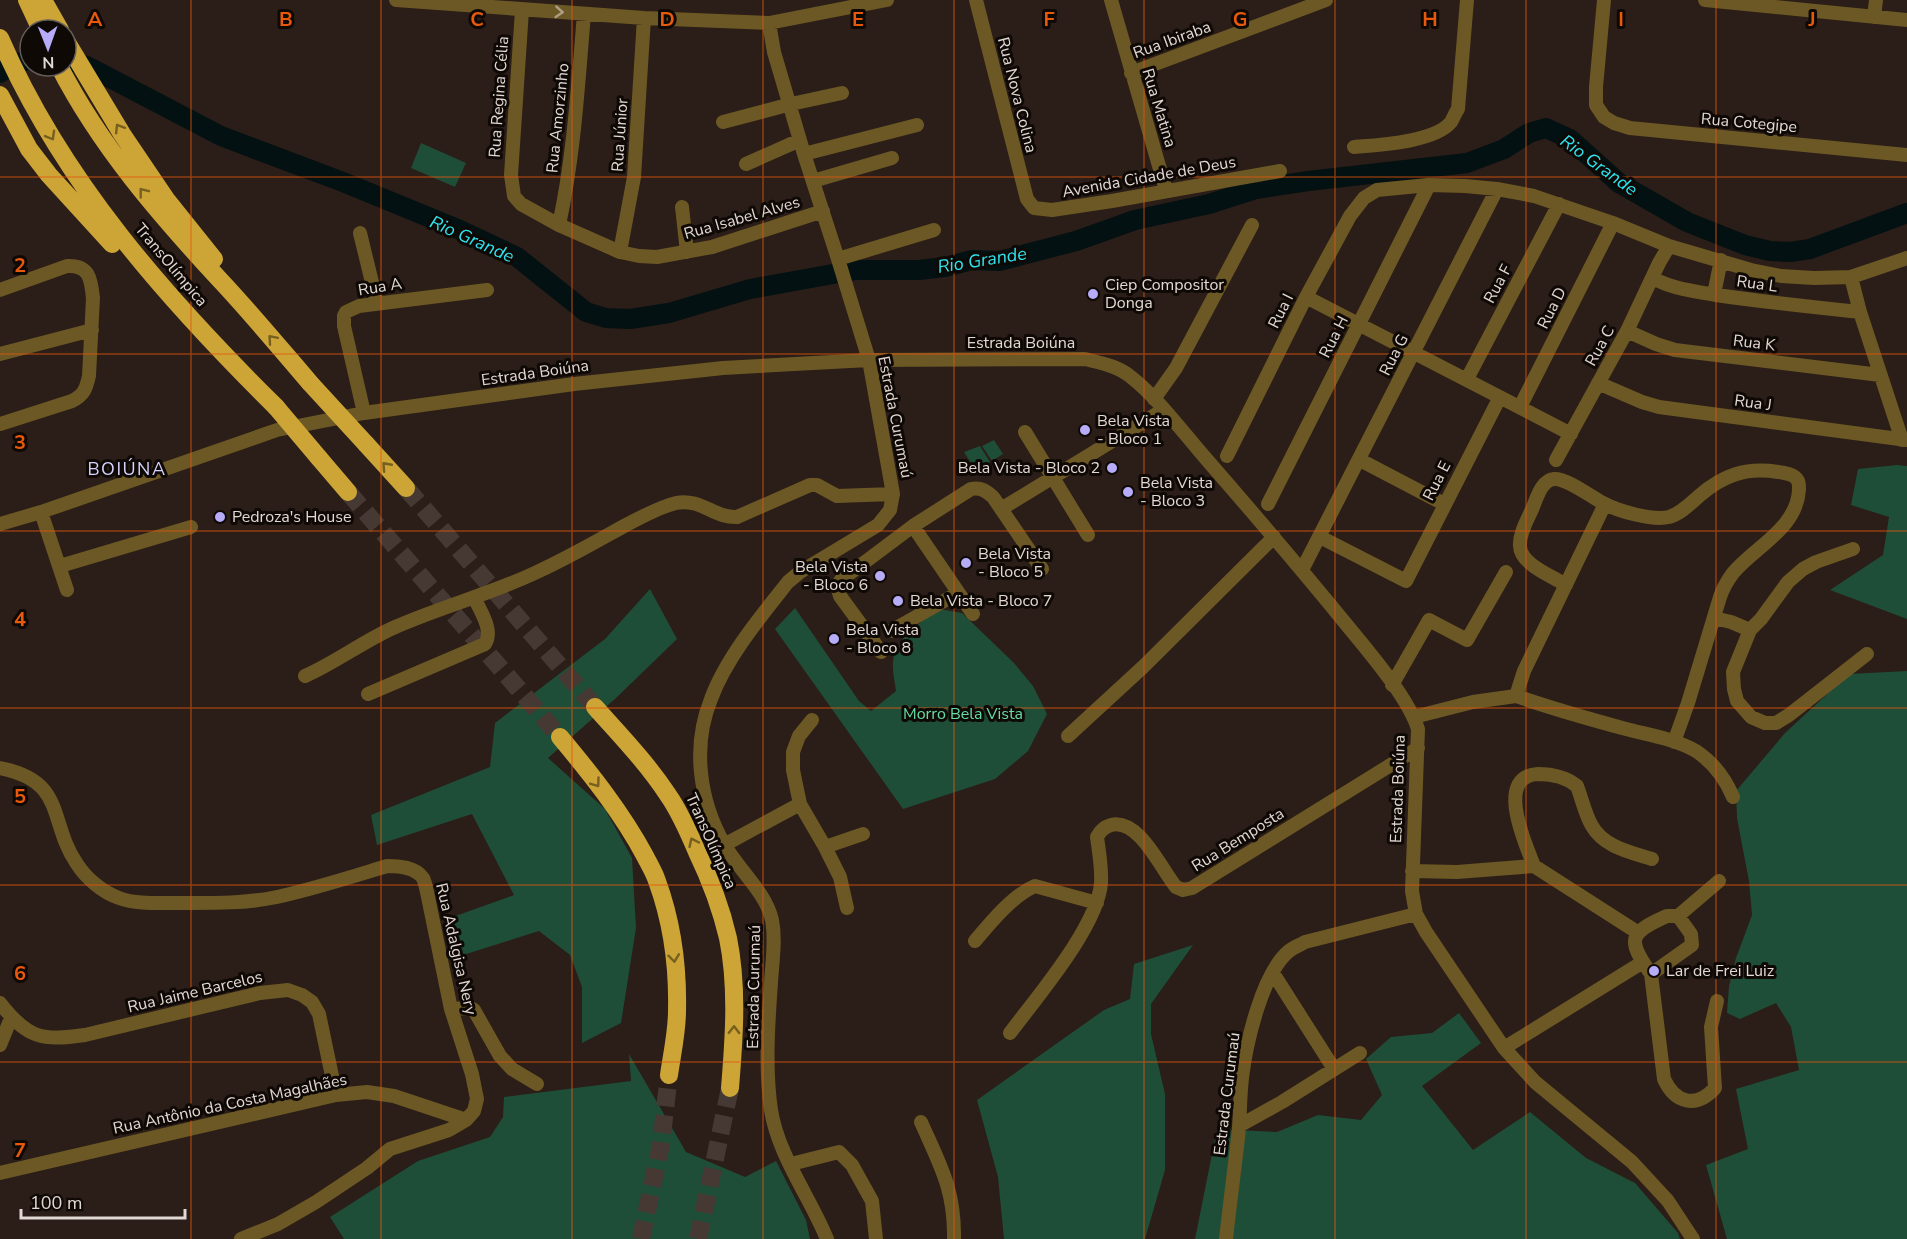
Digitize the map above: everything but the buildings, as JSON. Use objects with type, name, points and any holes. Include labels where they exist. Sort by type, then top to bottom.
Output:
[{"type":"highway","points":[[27,0],[35,18]]},
{"type":"highway","points":[[43,0],[53,18]]},
{"type":"highway","name":"TransOlímpica","points":[[1,40],[22,85],[55,144],[105,216],[156,280],[242,374],[276,407],[348,492]]},
{"type":"highway","points":[[78,61],[122,134],[166,199],[210,252],[221,281]]},
{"type":"highway","name":"TransOlímpica","points":[[65,78],[112,153],[189,247],[406,488]]},
{"type":"highway","points":[[0,95],[29,149],[49,175],[218,356],[242,374]]},
{"type":"highway","name":"TransOlímpica","points":[[595,707],[640,758],[669,796],[710,881],[728,938],[733,987],[734,1025],[730,1088]]},
{"type":"highway","points":[[560,737],[616,809],[657,879],[670,928],[676,976],[677,1013],[669,1075]]},
{"type":"street","points":[[396,0],[644,18],[769,23],[887,0]]},
{"type":"street","name":"Rua Nova Colina","points":[[976,0],[1027,199]]},
{"type":"street","name":"Rua Matina","points":[[1111,0],[1166,190]]},
{"type":"street","name":"Rua Ibiraba","points":[[1131,73],[1326,0]]},
{"type":"street","points":[[1354,147],[1406,142],[1440,131],[1450,123],[1458,110],[1467,0]]},
{"type":"street","name":"Rua Cotegipe","points":[[1604,0],[1596,105],[1604,117],[1614,123],[1630,128],[1907,155]]},
{"type":"street","points":[[1705,0],[1907,20]]},
{"type":"street","points":[[1874,17],[1876,0]]},
{"type":"street","name":"Rua Regina Célia","points":[[512,187],[514,107],[522,10]]},
{"type":"street","name":"Rua Amorzinho","points":[[559,225],[567,188],[574,135],[584,14]]},
{"type":"street","name":"Rua Júnior","points":[[620,252],[634,177],[644,18]]},
{"type":"street","name":"Estrada Curumaú","points":[[769,23],[774,52],[868,360],[893,494],[890,510],[878,525],[800,572],[788,582],[726,667],[710,700],[703,727],[700,767],[705,802],[713,824],[724,845],[769,909],[774,935],[769,1016],[771,1110],[777,1138],[827,1239]]},
{"type":"street","points":[[723,122],[842,93]]},
{"type":"street","points":[[804,154],[917,125]]},
{"type":"street","points":[[746,164],[800,140]]},
{"type":"street","points":[[813,181],[892,158]]},
{"type":"street","name":"Avenida Cidade de Deus","points":[[1027,199],[1034,208],[1052,210],[1280,171]]},
{"type":"street","points":[[1429,185],[1497,189],[1534,196],[1669,246],[1750,270],[1781,276],[1851,277],[1906,260]]},
{"type":"street","name":"Rua I","points":[[1227,456],[1306,297],[1350,216],[1364,198],[1377,190],[1429,185]]},
{"type":"street","name":"Rua H","points":[[1268,504],[1429,185]]},
{"type":"street","name":"Rua Isabel Alves","points":[[512,187],[514,196],[521,204],[559,225],[620,252],[639,256],[657,257],[712,247],[823,211]]},
{"type":"street","name":"Rua G","points":[[1302,570],[1497,189]]},
{"type":"street","name":"Rua F","points":[[1467,379],[1559,204]]},
{"type":"street","points":[[682,207],[687,252]]},
{"type":"street","name":"Rua D","points":[[1520,407],[1612,223]]},
{"type":"street","points":[[1001,509],[1158,404],[1252,225]]},
{"type":"street","points":[[839,262],[934,230]]},
{"type":"street","points":[[360,233],[377,303]]},
{"type":"street","name":"Rua C","points":[[1556,460],[1627,331],[1669,246]]},
{"type":"street","points":[[1714,294],[1721,260]]},
{"type":"street","points":[[0,290],[66,266],[74,266],[81,267],[87,273],[92,285],[93,298],[89,376],[86,389],[81,396],[0,424]]},
{"type":"street","points":[[1851,277],[1880,375],[1905,440]]},
{"type":"street","name":"Rua L","points":[[1653,278],[1684,290],[1754,301],[1860,312]]},
{"type":"street","name":"Rua A","points":[[364,413],[344,326],[344,316],[350,309],[377,303],[487,290]]},
{"type":"street","points":[[1306,297],[1571,434]]},
{"type":"street","points":[[0,354],[92,330]]},
{"type":"street","name":"Rua K","points":[[1627,331],[1675,350],[1880,375]]},
{"type":"street","name":"Estrada Boiúna","points":[[0,524],[41,512],[276,430],[364,413],[574,384],[723,368],[868,360],[1085,359],[1111,365],[1130,376],[1158,404],[1274,537],[1368,651],[1414,717],[1418,729],[1412,871],[1412,891],[1416,914],[1504,1048],[1535,1082],[1638,1168],[1668,1201],[1693,1239]]},
{"type":"street","name":"Rua J","points":[[1598,383],[1659,407],[1905,440]]},
{"type":"street","name":"Rua E","points":[[1320,537],[1406,581],[1500,397]]},
{"type":"street","points":[[1025,432],[1088,536]]},
{"type":"street","points":[[1360,460],[1444,504]]},
{"type":"street","points":[[1566,585],[1526,561],[1520,552],[1520,540],[1539,491],[1548,481],[1555,479],[1564,481],[1605,504],[1652,518],[1670,517],[1686,508],[1707,489],[1730,475],[1752,470],[1775,471],[1791,474],[1797,479],[1798,496],[1795,509],[1788,521],[1734,572],[1725,584],[1674,742]]},
{"type":"street","points":[[305,676],[367,640],[536,573],[648,514],[675,503],[700,504],[729,518],[737,518],[810,485],[817,484],[837,496],[893,494]]},
{"type":"street","points":[[881,652],[840,596],[837,586],[841,580],[913,526],[971,489],[984,490],[993,497],[1042,569]]},
{"type":"street","points":[[1516,696],[1524,671],[1605,504]]},
{"type":"street","points":[[41,512],[67,590]]},
{"type":"street","points":[[913,526],[973,614]]},
{"type":"street","points":[[60,566],[191,527]]},
{"type":"street","points":[[1068,736],[1143,667],[1274,537]]},
{"type":"street","points":[[1853,549],[1816,562],[1796,575],[1750,630],[1732,672],[1737,701],[1751,717],[1765,723],[1776,723],[1867,654]]},
{"type":"street","points":[[1392,685],[1429,620],[1467,640],[1506,572]]},
{"type":"street","points":[[891,631],[958,593]]},
{"type":"street","points":[[368,694],[485,644],[489,638],[489,631],[474,597]]},
{"type":"street","points":[[1714,618],[1750,630]]},
{"type":"street","points":[[1414,717],[1473,702],[1516,696],[1554,709],[1674,742],[1695,751],[1711,763],[1726,781],[1733,797]]},
{"type":"street","points":[[812,720],[799,736],[793,752],[793,770],[800,804],[840,877],[847,908]]},
{"type":"street","name":"Rua Bemposta","points":[[1010,1033],[1073,948],[1097,903],[1101,884],[1097,837],[1100,831],[1120,824],[1130,828],[1148,846],[1176,887],[1183,890],[1192,888],[1418,748]]},
{"type":"street","name":"Rua Adalgisa Nery","points":[[0,768],[18,772],[39,786],[50,797],[67,846],[76,863],[87,878],[119,899],[145,902],[221,903],[277,897],[387,866],[400,866],[413,870],[423,878],[451,1009],[472,1074],[477,1099],[474,1111],[466,1120]]},
{"type":"street","points":[[1534,866],[1514,806],[1516,787],[1522,780],[1533,775],[1551,774],[1572,782],[1577,786],[1592,826],[1604,840],[1615,847],[1652,859]]},
{"type":"street","points":[[724,845],[800,804]]},
{"type":"street","points":[[825,847],[863,834]]},
{"type":"street","points":[[1412,871],[1457,872],[1534,866],[1637,932]]},
{"type":"street","points":[[1717,1001],[1712,1027],[1714,1088],[1706,1098],[1695,1101],[1680,1098],[1669,1089],[1664,1079],[1651,974],[1634,941],[1637,932],[1667,916],[1678,916],[1719,881]]},
{"type":"street","points":[[975,941],[1026,890],[1035,886],[1097,903]]},
{"type":"street","name":"Estrada Curumaú","points":[[1226,1239],[1242,1079],[1252,1026],[1267,984],[1278,964],[1289,951],[1305,942],[1416,914]]},
{"type":"street","points":[[1651,974],[1692,945],[1691,934],[1678,916]]},
{"type":"street","points":[[1504,1048],[1643,962]]},
{"type":"street","points":[[1273,974],[1334,1069]]},
{"type":"street","name":"Rua Jaime Barcelos","points":[[0,1003],[21,1027],[36,1035],[56,1039],[86,1035],[260,993],[288,990],[312,1002],[319,1014],[336,1095]]},
{"type":"street","points":[[451,1009],[471,1008],[474,1010],[500,1056],[512,1070],[537,1084]]},
{"type":"street","points":[[0,1045],[11,1018]]},
{"type":"street","points":[[1239,1126],[1360,1053]]},
{"type":"street","name":"Rua Antônio da Costa Magalhães","points":[[0,1173],[336,1095],[367,1092],[394,1096],[466,1120]]},
{"type":"street","points":[[241,1239],[278,1224],[316,1202],[367,1168],[390,1149],[435,1136],[466,1120]]},
{"type":"street","points":[[921,1122],[947,1179],[952,1200],[954,1239]]},
{"type":"street","points":[[791,1164],[839,1152],[852,1165],[872,1201],[876,1239]]},
{"type":"green space","points":[[421,143],[466,163],[455,187],[411,168]]},
{"type":"green space","points":[[994,440],[1003,454],[992,461],[982,446]]},
{"type":"green space","points":[[980,446],[990,462],[976,471],[964,452]]},
{"type":"green space","points":[[1907,466],[1907,619],[1830,590],[1883,555],[1889,517],[1851,505],[1858,469]]},
{"type":"green space","points":[[650,589],[677,639],[616,698],[548,758],[605,809],[632,858],[636,928],[621,1023],[582,1043],[582,987],[570,955],[539,931],[447,960],[450,918],[514,895],[472,814],[377,845],[371,815],[490,767],[495,723],[605,639]]},
{"type":"green space","name":"Morro Bela Vista","points":[[795,608],[859,701],[871,711],[896,691],[893,665],[898,646],[910,631],[939,609],[962,613],[1014,663],[1033,686],[1047,714],[1028,751],[995,779],[903,809],[775,629]]},
{"type":"green space","points":[[1907,671],[1907,1239],[1727,1239],[1706,1165],[1748,1149],[1736,1089],[1799,1070],[1791,1027],[1776,1003],[1740,1019],[1727,1013],[1729,986],[1736,958],[1752,915],[1749,881],[1737,818],[1736,791],[1785,733],[1849,674]]},
{"type":"green space","points":[[1193,945],[1151,1004],[1151,1034],[1165,1094],[1165,1170],[1145,1239],[1004,1239],[998,1177],[977,1100],[1104,1010],[1130,999],[1134,964]]},
{"type":"green space","points":[[1459,1013],[1481,1043],[1422,1086],[1473,1150],[1530,1112],[1586,1158],[1635,1183],[1678,1233],[1680,1239],[1195,1239],[1217,1129],[1277,1132],[1318,1115],[1361,1120],[1382,1095],[1366,1059],[1391,1037],[1432,1033]]},
{"type":"green space","points":[[629,1054],[686,1152],[745,1177],[776,1161],[806,1220],[810,1239],[344,1239],[330,1217],[418,1161],[490,1137],[503,1117],[504,1097],[631,1081]]},
{"type":"waterway","name":"Rio Grande","points":[[0,73],[18,63]]},
{"type":"waterway","name":"Rio Grande","points":[[78,63],[221,136],[343,182],[460,230],[517,257],[586,312],[606,318],[630,319],[669,313],[750,289],[855,270],[919,270],[945,267],[972,260],[999,261],[1076,241],[1135,220],[1209,204],[1256,189],[1467,163],[1504,149],[1529,133],[1546,128],[1570,139],[1619,183],[1687,222],[1745,245],[1770,251],[1790,252],[1810,249],[1907,213]]},
{"type":"tunnel","points":[[406,488],[595,707]]},
{"type":"tunnel","points":[[348,492],[560,737]]},
{"type":"tunnel","points":[[641,1239],[661,1144],[669,1075]]},
{"type":"tunnel","points":[[698,1239],[730,1088]]},
{"type":"place","name":"Ciep Compositor Donga","points":[[1093,294]]},
{"type":"place","name":"Bela Vista - Bloco 1","points":[[1085,430]]},
{"type":"place","name":"Bela Vista - Bloco 2","points":[[1112,468]]},
{"type":"place","name":"Bela Vista - Bloco 3","points":[[1128,492]]},
{"type":"place","name":"Pedroza's House","points":[[220,517]]},
{"type":"place","name":"Bela Vista - Bloco 5","points":[[966,563]]},
{"type":"place","name":"Bela Vista - Bloco 6","points":[[880,576]]},
{"type":"place","name":"Bela Vista - Bloco 7","points":[[898,601]]},
{"type":"place","name":"Bela Vista - Bloco 8","points":[[834,639]]},
{"type":"place","name":"Lar de Frei Luiz","points":[[1654,971]]},
{"type":"district","name":"BOIÚNA","points":[[127,469]]}]
